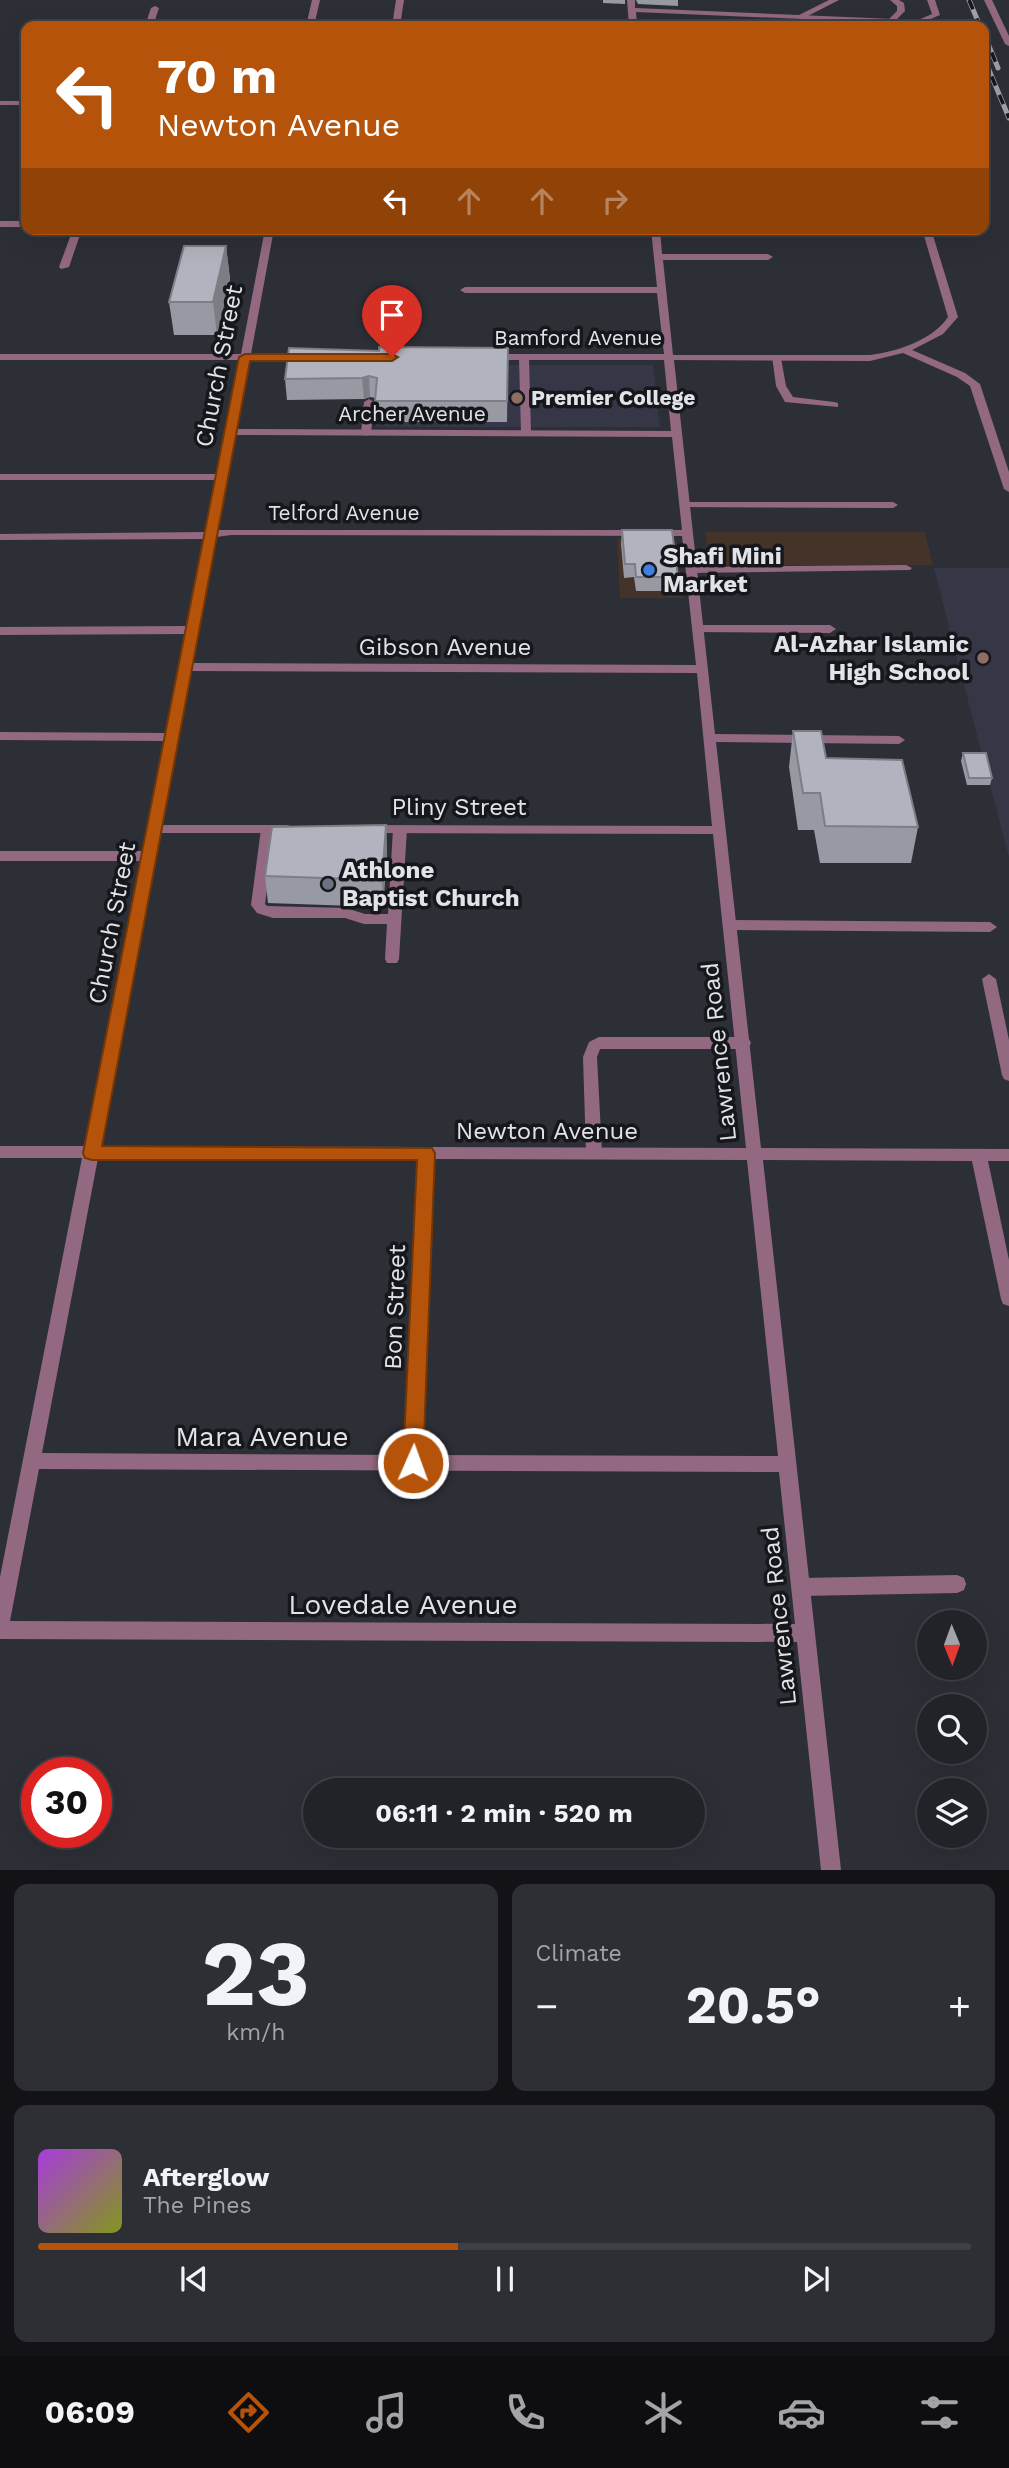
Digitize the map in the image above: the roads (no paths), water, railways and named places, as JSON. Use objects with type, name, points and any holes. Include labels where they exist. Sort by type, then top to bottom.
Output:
[{"type":"street","points":[[311,21],[316,0]]},
{"type":"street","points":[[397,21],[400,0]]},
{"type":"street","points":[[631,0],[633,21]]},
{"type":"street","points":[[799,17],[835,0]]},
{"type":"street","points":[[891,21],[902,8],[894,0]]},
{"type":"street","points":[[922,21],[933,18],[937,13],[931,0]]},
{"type":"street","points":[[988,0],[1009,44]]},
{"type":"street","points":[[151,21],[155,8]]},
{"type":"street","points":[[632,10],[850,21]]},
{"type":"street","points":[[0,103],[21,103]]},
{"type":"street","points":[[0,224],[21,224]]},
{"type":"street","points":[[64,267],[76,235]]},
{"type":"street","name":"Church Street","points":[[0,1628],[269,235]]},
{"type":"street","name":"Lawrence Road","points":[[655,235],[831,1870]]},
{"type":"street","name":"Bamford Avenue","points":[[482,358],[877,357],[904,350],[944,328],[953,317],[928,235]]},
{"type":"street","points":[[658,257],[768,257]]},
{"type":"street","points":[[465,290],[662,290]]},
{"type":"street","points":[[904,350],[975,384],[1009,489]]},
{"type":"street","points":[[0,357],[316,357]]},
{"type":"street","points":[[524,358],[526,433]]},
{"type":"street","points":[[776,358],[781,386],[789,400],[834,405]]},
{"type":"street","points":[[366,433],[369,402]]},
{"type":"street","name":"Archer Avenue","points":[[232,432],[677,433]]},
{"type":"street","points":[[0,477],[223,477]]},
{"type":"street","points":[[685,505],[892,505]]},
{"type":"street","name":"Telford Avenue","points":[[0,537],[688,533]]},
{"type":"street","points":[[692,570],[906,568]]},
{"type":"street","points":[[698,628],[830,629]]},
{"type":"street","points":[[0,631],[194,630]]},
{"type":"street","name":"Gibson Avenue","points":[[187,667],[702,669]]},
{"type":"street","points":[[0,736],[174,737]]},
{"type":"street","points":[[710,738],[899,740]]},
{"type":"street","points":[[155,829],[308,829]]},
{"type":"street","points":[[268,829],[259,902],[262,910],[273,913],[346,913],[364,919],[395,919]]},
{"type":"street","name":"Pliny Street","points":[[348,829],[720,830]]},
{"type":"street","points":[[393,960],[400,829]]},
{"type":"street","points":[[0,856],[150,856]]},
{"type":"street","points":[[731,925],[990,927]]},
{"type":"street","points":[[989,979],[1009,1075]]},
{"type":"street","points":[[594,1153],[590,1058],[594,1046],[599,1043],[744,1043]]},
{"type":"street","name":"Newton Avenue","points":[[0,1152],[1009,1155]]},
{"type":"street","name":"Bon Street","points":[[413,1463],[426,1153]]},
{"type":"street","points":[[979,1155],[1009,1299]]},
{"type":"street","name":"Mara Avenue","points":[[32,1461],[787,1464]]},
{"type":"street","points":[[801,1587],[957,1584]]},
{"type":"street","name":"Lovedale Avenue","points":[[0,1628],[806,1633]]},
{"type":"railway","points":[[969,0],[978,21]]},
{"type":"railway","points":[[989,46],[998,68]]},
{"type":"railway","points":[[989,70],[1009,118]]},
{"type":"place","name":"Premier College","points":[[517,398]]},
{"type":"place","name":"Shafi Mini Market","points":[[649,570]]},
{"type":"place","name":"Al-Azhar Islamic High School","points":[[983,658]]},
{"type":"place","name":"Athlone Baptist Church","points":[[328,884]]}]
